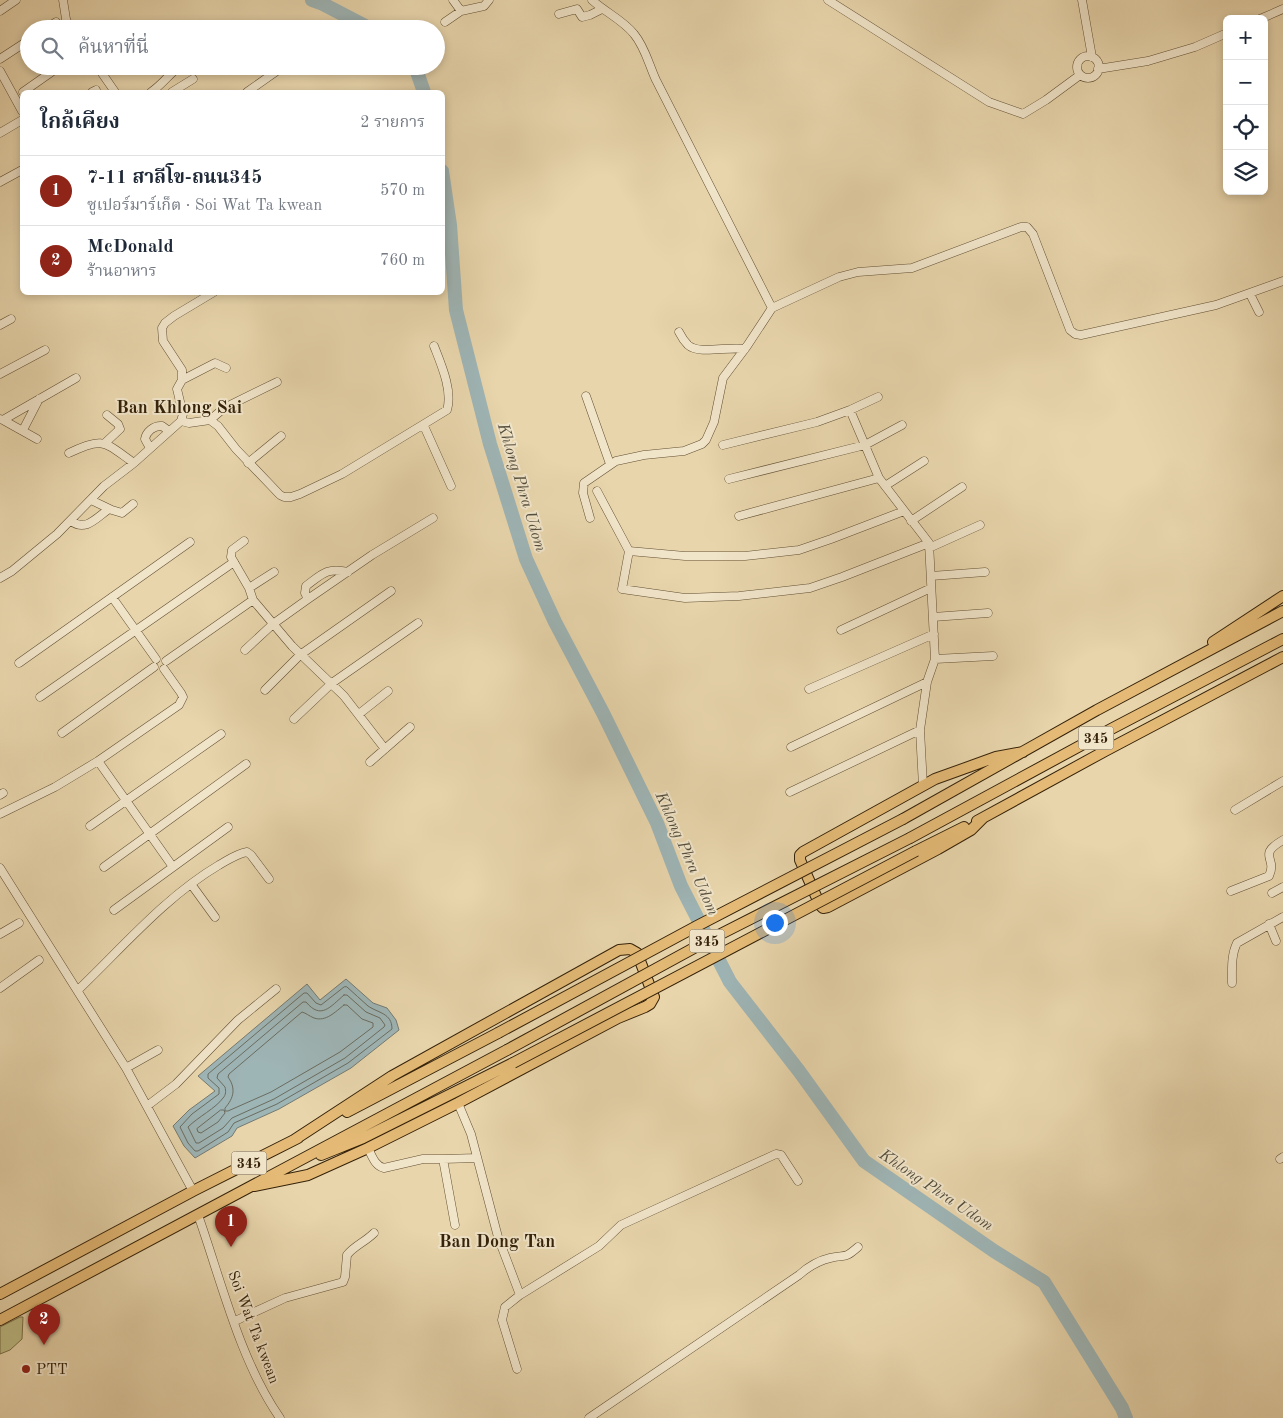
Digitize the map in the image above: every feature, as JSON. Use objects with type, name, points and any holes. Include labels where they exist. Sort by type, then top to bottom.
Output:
[{"type":"main road","name":"345","points":[[1195,657],[1220,637],[1283,596]]},
{"type":"main road","name":"345","points":[[0,1294],[903,819],[1195,657],[1283,611]]},
{"type":"main road","name":"345","points":[[0,1320],[254,1186],[706,942],[910,838],[1283,639]]},
{"type":"main road","name":"345","points":[[292,1165],[332,1152],[363,1138],[513,1063],[916,851],[983,818],[1283,657]]},
{"type":"main road","points":[[983,818],[971,830],[938,849],[828,907],[823,908],[820,905],[800,860],[800,855],[803,852],[923,786],[955,771],[1005,755],[1022,752]]},
{"type":"main road","points":[[254,1186],[308,1175],[368,1148],[458,1104],[618,1018],[650,1004],[654,997],[637,953],[630,949],[625,949],[602,960],[400,1072],[294,1140]]},
{"type":"street","points":[[0,11],[16,0]]},
{"type":"street","points":[[64,0],[66,20]]},
{"type":"street","points":[[453,0],[461,11]]},
{"type":"street","points":[[445,22],[461,11],[484,6],[489,0]]},
{"type":"street","points":[[592,0],[635,34],[641,44],[656,80],[772,308]]},
{"type":"street","points":[[828,0],[989,102],[1023,114],[1080,75]]},
{"type":"street","points":[[1082,0],[1092,58]]},
{"type":"street","points":[[559,14],[577,9],[582,16],[586,16],[602,9]]},
{"type":"street","points":[[1268,16],[1283,9]]},
{"type":"street","points":[[1098,69],[1148,61],[1194,47],[1223,35]]},
{"type":"street","points":[[0,58],[20,46]]},
{"type":"street","points":[[1085,57],[1092,58],[1097,62],[1098,69],[1095,75],[1089,78],[1080,75],[1077,68],[1079,61],[1085,57]]},
{"type":"street","points":[[0,71],[20,107]]},
{"type":"street","points":[[27,90],[48,75]]},
{"type":"street","points":[[103,75],[114,90]]},
{"type":"street","points":[[154,90],[170,75]]},
{"type":"street","points":[[250,90],[271,75]]},
{"type":"street","points":[[176,90],[193,80]]},
{"type":"street","points":[[0,90],[8,86]]},
{"type":"street","points":[[15,98],[20,95]]},
{"type":"street","points":[[0,133],[20,121]]},
{"type":"street","points":[[0,182],[20,171]]},
{"type":"street","points":[[590,518],[583,487],[589,478],[610,464],[637,456],[684,451],[702,444],[714,422],[724,378],[772,308],[839,277],[858,272],[912,268],[1021,227],[1027,227],[1033,234],[1070,330],[1075,334],[1081,335],[1216,305],[1283,281]]},
{"type":"street","points":[[1250,294],[1259,312]]},
{"type":"street","points":[[0,578],[12,572],[71,521],[104,486],[134,463],[181,421],[183,414],[177,389],[182,380],[182,370],[163,340],[162,328],[165,322],[209,295]]},
{"type":"street","points":[[0,325],[11,318]]},
{"type":"street","points":[[679,332],[688,346],[698,351],[735,347],[745,348]]},
{"type":"street","points":[[210,420],[218,426],[229,442],[280,495],[291,497],[342,474],[424,426],[447,410],[449,404],[443,368],[434,346]]},
{"type":"street","points":[[0,374],[44,350]]},
{"type":"street","points":[[182,380],[215,363],[226,368]]},
{"type":"street","points":[[1,420],[76,378]]},
{"type":"street","points":[[181,421],[190,423],[210,420],[224,408],[277,382]]},
{"type":"street","points":[[586,396],[610,464]]},
{"type":"street","points":[[722,445],[817,422],[878,397]]},
{"type":"street","points":[[23,430],[39,399]]},
{"type":"street","points":[[850,410],[880,478],[929,545],[935,659],[926,682],[920,730],[923,786]]},
{"type":"street","points":[[105,444],[120,429],[118,424],[107,415]]},
{"type":"street","points":[[1,420],[37,439]]},
{"type":"street","points":[[729,479],[865,445],[902,425]]},
{"type":"street","points":[[150,448],[145,439],[146,435],[153,428],[162,426],[169,431]]},
{"type":"street","points":[[424,426],[451,486]]},
{"type":"street","points":[[248,462],[281,436]]},
{"type":"street","points":[[69,453],[97,442],[105,444],[134,463]]},
{"type":"street","points":[[885,486],[924,461]]},
{"type":"street","points":[[739,516],[880,478]]},
{"type":"street","points":[[911,520],[962,487]]},
{"type":"street","points":[[597,491],[629,551],[622,589],[685,598],[739,596],[810,588],[980,525]]},
{"type":"street","points":[[91,500],[122,513],[133,504]]},
{"type":"street","points":[[71,521],[77,526],[85,526],[109,509]]},
{"type":"street","points":[[629,551],[685,556],[745,556],[799,550],[904,511]]},
{"type":"street","points":[[245,650],[272,624],[348,572],[434,518]]},
{"type":"street","points":[[244,541],[231,553],[253,600],[300,654],[332,683],[385,749]]},
{"type":"street","points":[[18,663],[190,542]]},
{"type":"street","points":[[40,697],[234,562]]},
{"type":"street","points":[[308,599],[305,592],[306,586],[323,574],[336,569],[348,572]]},
{"type":"street","points":[[249,588],[274,572]]},
{"type":"street","points":[[930,576],[985,572]]},
{"type":"street","points":[[841,630],[931,588]]},
{"type":"street","points":[[265,690],[300,654],[391,591]]},
{"type":"street","points":[[112,597],[136,630],[159,671],[253,600]]},
{"type":"street","points":[[933,618],[988,613]]},
{"type":"street","points":[[294,719],[332,683],[418,623]]},
{"type":"street","points":[[808,690],[934,634]]},
{"type":"street","points":[[935,659],[993,656]]},
{"type":"street","points":[[0,814],[55,787],[98,761],[179,705],[183,697],[182,692],[162,658],[62,733]]},
{"type":"street","points":[[791,748],[926,682]]},
{"type":"street","points":[[358,714],[388,691]]},
{"type":"street","points":[[370,762],[410,727]]},
{"type":"street","points":[[790,792],[920,730]]},
{"type":"street","points":[[90,826],[221,734]]},
{"type":"street","points":[[98,761],[173,867]]},
{"type":"street","points":[[104,867],[246,764]]},
{"type":"street","points":[[1235,810],[1283,781]]},
{"type":"street","points":[[114,910],[228,827]]},
{"type":"street","points":[[1231,891],[1269,876],[1271,872],[1269,852],[1271,848],[1283,840]]},
{"type":"street","points":[[78,990],[154,915],[191,884],[236,855],[247,852],[269,879]]},
{"type":"street","points":[[0,868],[126,1068],[193,1191]]},
{"type":"street","points":[[191,884],[215,917]]},
{"type":"street","points":[[1272,893],[1283,887]]},
{"type":"street","points":[[1232,983],[1233,950],[1237,943],[1283,917]]},
{"type":"street","points":[[0,934],[19,923]]},
{"type":"street","points":[[1269,924],[1276,941]]},
{"type":"street","points":[[0,988],[39,960]]},
{"type":"street","points":[[146,1106],[176,1084],[238,1020],[276,988]]},
{"type":"street","points":[[126,1068],[158,1050]]},
{"type":"street","points":[[458,1104],[478,1158],[503,1250],[520,1295]]},
{"type":"street","points":[[368,1148],[376,1164],[384,1168],[423,1159],[478,1158]]},
{"type":"street","points":[[516,1369],[502,1320],[504,1307],[599,1246],[620,1225],[776,1154],[781,1155],[798,1182]]},
{"type":"street","points":[[443,1159],[455,1225]]},
{"type":"street","name":"Soi Wat Ta kwean","points":[[198,1215],[241,1340],[264,1391],[280,1418]]},
{"type":"street","points":[[235,1321],[285,1298],[343,1282],[346,1255],[374,1233]]},
{"type":"street","points":[[589,1418],[798,1275],[808,1266],[831,1257],[846,1257],[858,1247]]},
{"type":"shaded area","points":[[44,1307],[55,1326],[42,1330],[37,1328],[32,1322],[34,1313]]},
{"type":"shaded area","points":[[23,1317],[22,1339],[10,1350],[0,1354],[0,1327]]},
{"type":"water","points":[[346,979],[373,1003],[387,1008],[396,1020],[399,1030],[351,1068],[279,1109],[237,1128],[232,1136],[195,1158],[184,1146],[173,1126],[189,1110],[215,1091],[198,1076],[307,984],[320,1000]]},
{"type":"waterway","name":"Khlong Phra Udom","points":[[312,0],[354,20]]},
{"type":"waterway","name":"Khlong Phra Udom","points":[[418,75],[423,90]]},
{"type":"waterway","name":"Khlong Phra Udom","points":[[445,191],[450,225],[456,310],[490,444],[526,559],[555,622],[603,713],[657,823],[681,886],[730,982],[799,1071],[864,1161],[994,1251],[1044,1282],[1122,1408],[1126,1418]]},
{"type":"place","name":"7-11 สาลีโข-ถนน345","points":[[231,1247]]},
{"type":"place","name":"McDonald","points":[[44,1345]]},
{"type":"place","name":"PTT","points":[[26,1369]]},
{"type":"district","name":"Ban Khlong Sai","points":[[179,407]]},
{"type":"district","name":"Ban Dong Tan","points":[[497,1241]]}]
